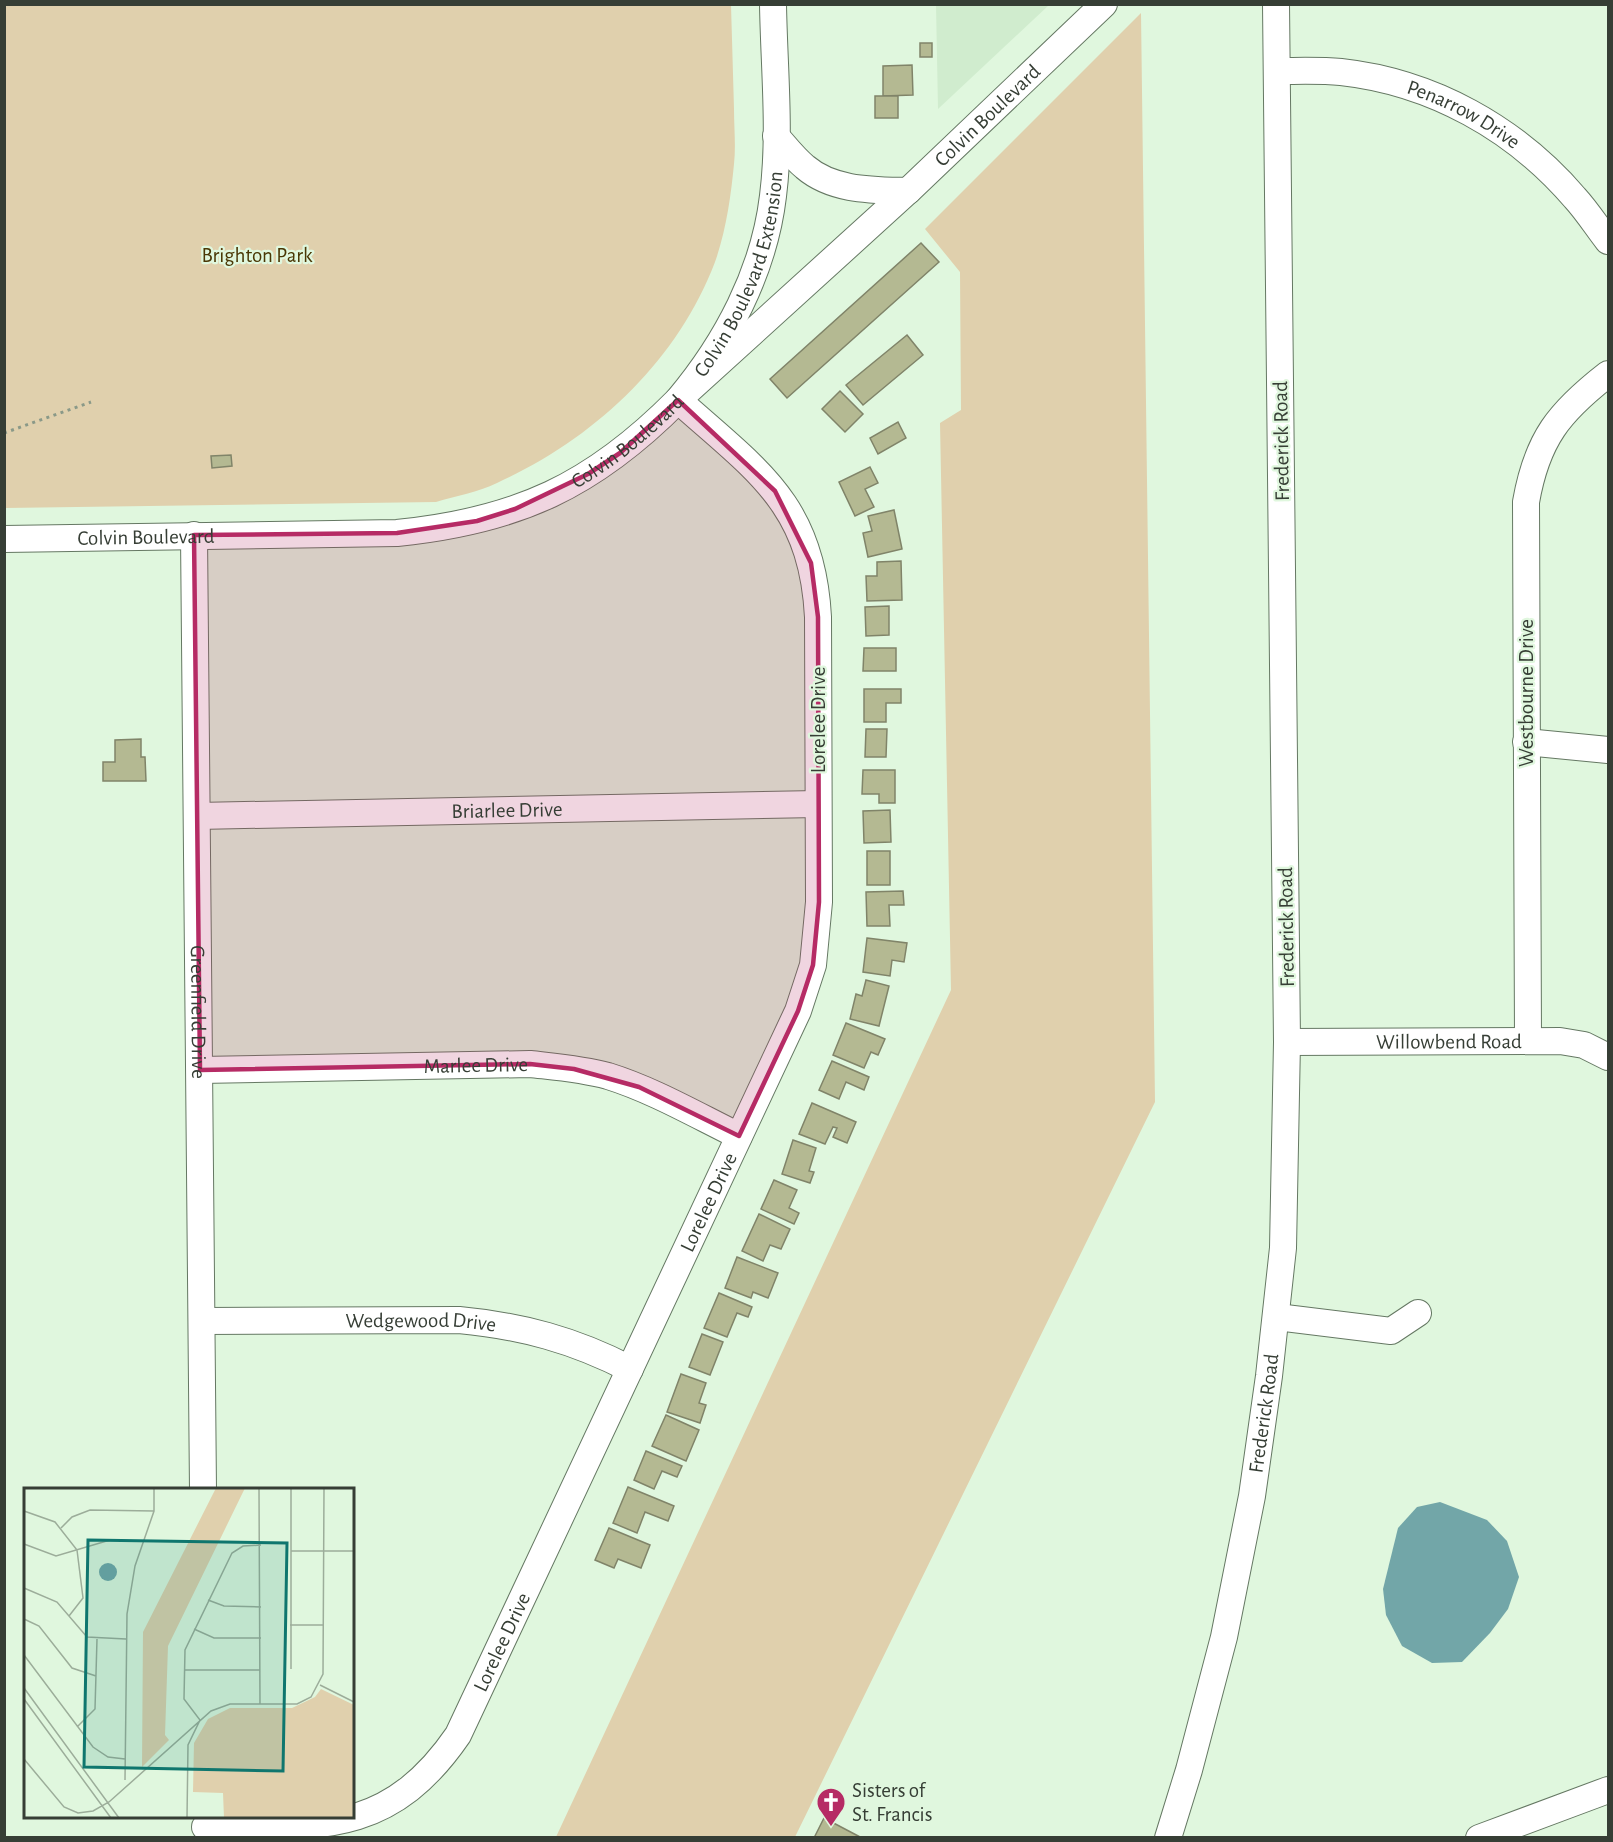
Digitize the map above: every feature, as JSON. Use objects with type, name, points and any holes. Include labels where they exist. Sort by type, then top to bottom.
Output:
[{"type":"street","name":"Colvin Boulevard Extension","points":[[678,400],[718,347],[737,312],[753,275],[765,237],[773,197],[776,136],[773,4]]},
{"type":"street","name":"Colvin Boulevard","points":[[4,538],[397,533],[437,529],[477,521],[543,498],[588,474],[620,453],[650,428],[908,191],[1104,4]]},
{"type":"street","name":"Frederick Road","points":[[1168,1838],[1189,1770],[1224,1636],[1251,1496],[1276,1317],[1283,1248],[1287,1042],[1276,4]]},
{"type":"street","name":"Penarrow Drive","points":[[1277,71],[1319,70],[1375,77],[1419,89],[1450,101],[1511,139],[1544,166],[1574,197],[1608,241]]},
{"type":"street","name":"Colvin Boulevard Extension","points":[[776,136],[806,168],[834,184],[870,190],[908,191]]},
{"type":"street","name":"Westbourne Drive","points":[[1528,1041],[1526,502],[1531,475],[1538,455],[1551,431],[1567,409],[1608,374]]},
{"type":"street","name":"Lorelee Drive","points":[[354,1818],[395,1800],[421,1780],[443,1757],[458,1736],[798,1011],[813,965],[819,902],[816,590],[811,563],[803,537],[776,491],[678,400]]},
{"type":"street","name":"Greenfield Drive","points":[[194,535],[203,1488]]},
{"type":"street","points":[[1526,742],[1608,750]]},
{"type":"street","name":"Briarlee Drive","points":[[197,816],[818,804]]},
{"type":"street","name":"Willowbend Road","points":[[1287,1042],[1560,1041],[1576,1044],[1608,1057]]},
{"type":"street","name":"Marlee Drive","points":[[200,1070],[530,1064],[574,1069],[607,1076],[639,1087],[739,1136]]},
{"type":"street","points":[[1276,1317],[1391,1331],[1418,1314]]},
{"type":"street","name":"Wedgewood Drive","points":[[202,1321],[459,1320],[498,1323],[572,1342],[630,1369]]},
{"type":"street","points":[[1479,1838],[1608,1790]]},
{"type":"street","name":"Lorelee Drive","points":[[205,1827],[302,1827],[328,1825],[353,1818]]},
{"type":"path","points":[[4,434],[91,402]]},
{"type":"highlighted area","points":[[678,400],[775,491],[811,563],[818,617],[819,902],[813,965],[798,1011],[739,1136],[639,1087],[574,1069],[530,1064],[200,1070],[194,535],[397,533],[477,521],[515,509],[588,474],[620,453]]},
{"type":"shaded area","points":[[936,4],[1049,5],[938,109]]},
{"type":"green space","name":"Brighton Park","points":[[5,5],[731,5],[735,157],[727,213],[715,262],[699,298],[679,333],[628,394],[567,444],[533,465],[482,489],[436,502],[5,508]]},
{"type":"green space","points":[[1141,13],[1155,1102],[795,1837],[556,1837],[951,990],[940,423],[961,410],[960,272],[925,229]]},
{"type":"water","points":[[1440,1502],[1487,1520],[1507,1541],[1519,1577],[1508,1609],[1490,1633],[1462,1662],[1432,1663],[1402,1646],[1386,1615],[1383,1589],[1398,1528],[1417,1507]]},
{"type":"building","points":[[920,43],[932,43],[932,57],[920,57]]},
{"type":"building","points":[[912,65],[913,95],[883,96],[883,66]]},
{"type":"building","points":[[875,96],[898,96],[898,118],[875,118]]},
{"type":"building","points":[[921,243],[939,262],[787,398],[770,379]]},
{"type":"building","points":[[907,335],[923,355],[863,405],[846,385]]},
{"type":"building","points":[[840,391],[863,414],[845,432],[822,409]]},
{"type":"building","points":[[898,422],[906,438],[878,454],[870,438]]},
{"type":"building","points":[[231,455],[232,466],[212,468],[211,456]]},
{"type":"building","points":[[870,467],[878,483],[865,489],[874,507],[855,516],[839,482]]},
{"type":"building","points":[[894,510],[902,549],[868,557],[863,533],[872,531],[868,516]]},
{"type":"building","points":[[901,561],[902,600],[867,601],[866,576],[877,576],[877,562]]},
{"type":"building","points":[[889,606],[889,635],[866,636],[865,607]]},
{"type":"building","points":[[864,648],[896,648],[896,671],[863,671]]},
{"type":"building","points":[[864,689],[901,689],[901,703],[886,703],[886,722],[864,722]]},
{"type":"building","points":[[866,729],[887,729],[886,757],[865,757]]},
{"type":"building","points":[[141,739],[141,757],[145,757],[146,781],[103,781],[103,762],[115,762],[115,740]]},
{"type":"building","points":[[863,770],[895,770],[895,803],[879,803],[879,794],[862,794]]},
{"type":"building","points":[[890,810],[891,842],[864,843],[863,811]]},
{"type":"building","points":[[867,851],[890,851],[890,885],[867,885]]},
{"type":"building","points":[[903,891],[904,905],[889,905],[890,926],[867,926],[866,892]]},
{"type":"building","points":[[867,938],[907,943],[904,962],[892,960],[890,976],[863,972]]},
{"type":"building","points":[[866,980],[889,986],[879,1026],[850,1019],[856,994],[862,996]]},
{"type":"building","points":[[846,1023],[885,1039],[878,1055],[871,1052],[864,1068],[833,1055]]},
{"type":"building","points":[[832,1061],[869,1077],[864,1090],[846,1082],[839,1099],[819,1090]]},
{"type":"building","points":[[812,1103],[856,1122],[847,1143],[833,1137],[837,1128],[833,1127],[825,1144],[799,1134]]},
{"type":"building","points":[[793,1140],[816,1148],[809,1171],[814,1172],[810,1183],[782,1174]]},
{"type":"building","points":[[774,1180],[797,1190],[789,1208],[799,1213],[794,1224],[761,1209]]},
{"type":"building","points":[[759,1214],[790,1229],[781,1249],[770,1245],[763,1261],[742,1251]]},
{"type":"building","points":[[737,1257],[778,1273],[768,1298],[753,1292],[751,1298],[725,1288]]},
{"type":"building","points":[[719,1293],[752,1307],[748,1317],[737,1313],[727,1337],[704,1328]]},
{"type":"building","points":[[702,1334],[723,1342],[710,1375],[689,1367]]},
{"type":"building","points":[[681,1374],[706,1383],[699,1403],[706,1405],[700,1423],[667,1412]]},
{"type":"building","points":[[666,1415],[699,1430],[686,1461],[652,1446]]},
{"type":"building","points":[[646,1451],[682,1466],[677,1477],[662,1471],[654,1489],[634,1480]]},
{"type":"building","points":[[628,1487],[674,1506],[668,1521],[645,1512],[637,1533],[613,1523]]},
{"type":"building","points":[[609,1528],[650,1545],[641,1568],[618,1559],[614,1568],[595,1560]]},
{"type":"building","name":"Sisters of St. Francis","points":[[824,1818],[862,1838],[814,1838]]},
{"type":"place","name":"Sisters of St. Francis","points":[[831,1828]]}]
